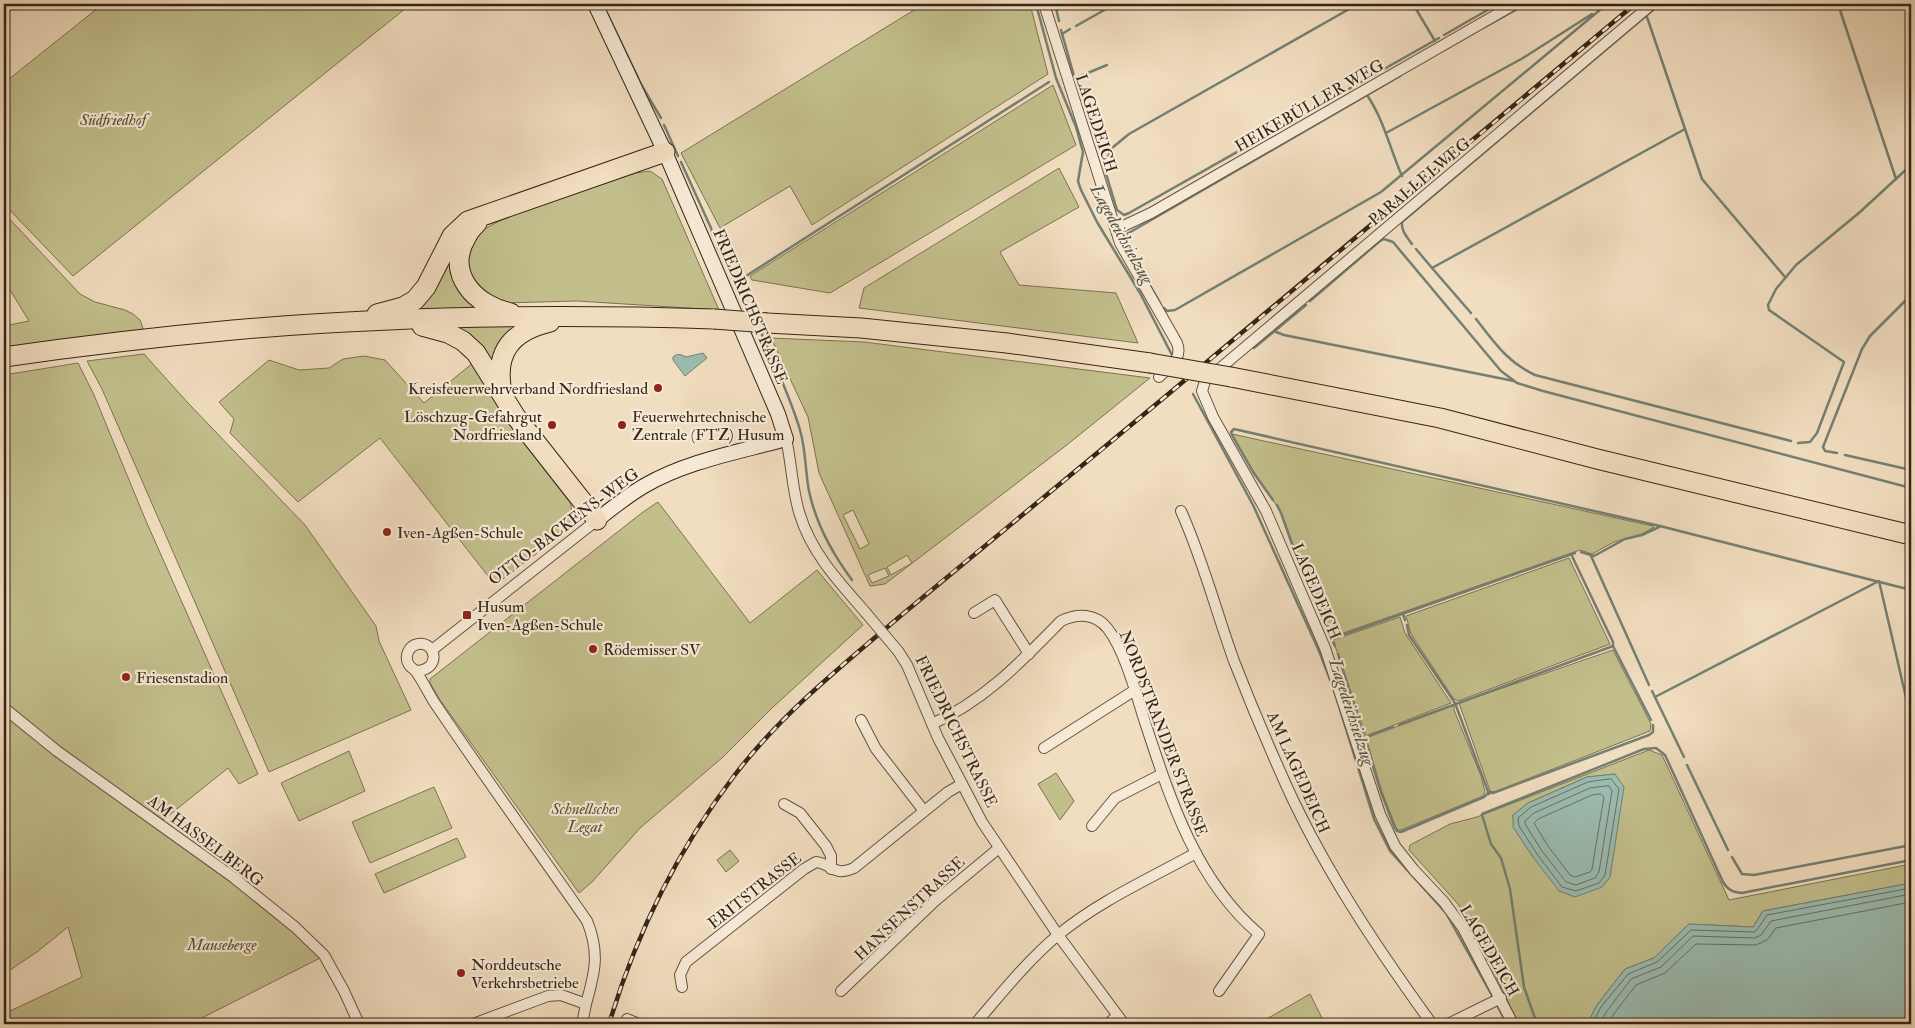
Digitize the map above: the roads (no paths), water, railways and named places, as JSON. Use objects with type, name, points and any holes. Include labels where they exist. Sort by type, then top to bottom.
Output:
[{"type":"highway","points":[[321,324],[387,312],[403,307],[415,300],[426,287],[452,236],[468,221],[665,152]]},
{"type":"highway","points":[[483,215],[466,236],[461,249],[462,278],[470,292],[483,303],[499,311],[529,316]]},
{"type":"highway","points":[[4,357],[97,344],[233,330],[321,324],[529,316],[714,319],[861,328],[1007,343],[1154,370],[1231,377],[1440,418],[1626,467],[1911,535]]},
{"type":"highway","points":[[503,398],[500,380],[501,360],[508,346],[519,335],[536,325],[569,316]]},
{"type":"highway","points":[[389,321],[430,327],[448,333],[463,341],[476,353],[516,417],[597,520]]},
{"type":"street","name":"FRIEDRICHSTRASSE","points":[[595,4],[665,152],[778,414],[792,461],[799,513],[806,532],[826,566],[898,651],[917,685],[932,724],[982,822],[1058,935],[1120,1020]]},
{"type":"street","name":"LAGEDEICH","points":[[1044,4],[1126,253],[1178,343],[1179,356],[1172,365],[1154,370]]},
{"type":"street","name":"HEIKEBÜLLER WEG","points":[[1117,229],[1159,208],[1514,4]]},
{"type":"street","name":"PARALLELWEG","points":[[1205,381],[1652,4]]},
{"type":"street","name":"LAGEDEICH","points":[[1205,381],[1202,391],[1205,399],[1266,511],[1325,648],[1380,814],[1395,846],[1414,870],[1444,902],[1463,928],[1513,1024]]},
{"type":"street","name":"OTTO-BACKENS-WEG","points":[[432,650],[629,496],[666,475],[688,466],[786,439]]},
{"type":"street","name":"AM LAGEDEICH","points":[[1181,511],[1200,556],[1234,661],[1278,769],[1304,824],[1378,948],[1432,1024]]},
{"type":"street","points":[[932,724],[983,695],[1028,654],[995,600],[974,613]]},
{"type":"street","name":"NORDSTRANDER STRASSE","points":[[1028,654],[1061,621],[1071,616],[1083,615],[1096,618],[1107,628],[1116,642],[1176,813],[1196,854],[1230,906],[1259,934],[1219,992]]},
{"type":"street","points":[[416,671],[425,670],[431,666],[434,657],[432,650],[424,644],[416,644],[408,650],[406,659],[410,667],[416,671],[443,715],[587,921],[594,938],[596,953],[595,974],[582,1024]]},
{"type":"street","points":[[1044,748],[1134,690]]},
{"type":"street","name":"AM HASSELBERG","points":[[4,708],[58,751],[233,877],[295,927],[324,955],[344,991],[359,1024]]},
{"type":"street","points":[[861,720],[876,749],[924,811]]},
{"type":"street","points":[[1092,826],[1115,798],[1162,774]]},
{"type":"street","name":"ERITSTRASSE","points":[[682,987],[680,975],[686,962],[804,869],[816,862],[826,864],[832,869],[841,872],[854,868],[948,792],[962,784]]},
{"type":"street","points":[[784,804],[800,813],[826,846],[831,856],[832,869]]},
{"type":"street","name":"HANSENSTRASSE","points":[[841,991],[935,901],[999,848]]},
{"type":"street","points":[[975,1024],[1006,988],[1058,935],[1093,910],[1196,854]]},
{"type":"street","points":[[473,1024],[548,996],[561,996],[586,1004]]},
{"type":"street","points":[[1448,1024],[1501,998]]},
{"type":"street","points":[[627,1019],[639,1024]]},
{"type":"street","points":[[1108,1024],[1120,1020]]},
{"type":"water","points":[[703,353],[707,358],[685,376],[673,360],[673,357],[678,354],[686,357]]},
{"type":"water","points":[[1615,774],[1624,787],[1610,877],[1602,887],[1575,897],[1559,891],[1513,827],[1513,815],[1528,803],[1587,777]]},
{"type":"water","points":[[1911,883],[1911,1024],[1587,1024],[1597,1005],[1625,969],[1654,958],[1689,924],[1753,927],[1763,911]]},
{"type":"waterway","name":"Lagedeichsielzug","points":[[1036,4],[1056,78],[1076,127],[1083,152],[1078,181],[1081,190],[1097,222],[1140,293],[1173,357]]},
{"type":"waterway","points":[[1055,4],[1059,21]]},
{"type":"waterway","points":[[1076,26],[1115,4]]},
{"type":"waterway","points":[[1107,159],[1112,148],[1129,134],[1358,4]]},
{"type":"waterway","points":[[1413,4],[1435,41]]},
{"type":"waterway","points":[[1444,35],[1498,4]]},
{"type":"waterway","points":[[1483,28],[1526,4]]},
{"type":"waterway","points":[[1164,308],[1167,311],[1175,310],[1381,192],[1607,4]]},
{"type":"waterway","points":[[1412,244],[1403,231],[1402,222],[1660,4]]},
{"type":"waterway","points":[[1838,4],[1896,179]]},
{"type":"waterway","points":[[607,13],[642,86],[661,118]]},
{"type":"waterway","points":[[1386,133],[1523,58],[1592,14]]},
{"type":"waterway","points":[[1647,17],[1702,179],[1785,277]]},
{"type":"waterway","points":[[1062,34],[1070,29]]},
{"type":"waterway","points":[[1061,30],[1074,76],[1078,77],[1107,65]]},
{"type":"waterway","points":[[1104,167],[1117,210],[1124,215],[1439,38]]},
{"type":"waterway","points":[[1160,303],[1128,248],[1127,234],[1400,76]]},
{"type":"waterway","points":[[735,283],[1049,82]]},
{"type":"waterway","points":[[1367,95],[1382,124],[1402,176]]},
{"type":"waterway","points":[[664,125],[678,156]]},
{"type":"waterway","points":[[1416,249],[1432,268],[1685,129]]},
{"type":"waterway","points":[[681,162],[713,235]]},
{"type":"waterway","points":[[1798,443],[1810,442],[1817,433],[1844,362],[1769,310],[1768,305],[1776,289],[1796,265],[1860,212],[1911,165]]},
{"type":"waterway","points":[[1310,301],[1384,239],[1393,242],[1501,371],[1517,383],[1911,488]]},
{"type":"waterway","points":[[718,247],[737,287]]},
{"type":"waterway","points":[[1432,268],[1471,313]]},
{"type":"waterway","points":[[1837,453],[1825,451],[1823,447],[1862,349],[1870,336],[1911,295]]},
{"type":"waterway","points":[[1254,348],[1306,305]]},
{"type":"waterway","points":[[749,306],[752,314]]},
{"type":"waterway","points":[[1476,319],[1509,358],[1535,375],[1791,441]]},
{"type":"waterway","points":[[760,330],[787,392],[800,430],[809,491],[820,527],[831,549],[852,580]]},
{"type":"waterway","points":[[1276,332],[1514,381]]},
{"type":"waterway","name":"Lagedeichsielzug","points":[[1193,394],[1253,505],[1319,651],[1333,687],[1374,819],[1390,851],[1446,913],[1494,999]]},
{"type":"waterway","points":[[1273,500],[1253,472],[1232,435],[1231,432],[1234,429],[1660,526],[1911,590]]},
{"type":"waterway","points":[[1845,455],[1911,470]]},
{"type":"waterway","points":[[1277,505],[1301,569],[1335,646]]},
{"type":"waterway","points":[[1581,552],[1594,556],[1625,539],[1642,535],[1659,527]]},
{"type":"waterway","points":[[1331,639],[1575,553]]},
{"type":"waterway","points":[[1571,554],[1613,642],[1613,646],[1651,720]]},
{"type":"waterway","points":[[1591,556],[1649,685]]},
{"type":"waterway","points":[[1655,697],[1879,581],[1911,719]]},
{"type":"waterway","points":[[1403,614],[1405,620]]},
{"type":"waterway","points":[[1407,625],[1409,635],[1455,703],[1489,794]]},
{"type":"waterway","points":[[1399,725],[1613,646]]},
{"type":"waterway","points":[[1338,654],[1381,792],[1394,826],[1397,831],[1401,832],[1484,797],[1489,792],[1493,793],[1649,735],[1653,732],[1653,725]]},
{"type":"waterway","points":[[1652,691],[1684,757]]},
{"type":"waterway","points":[[1365,737],[1393,727]]},
{"type":"waterway","points":[[1482,814],[1644,749],[1656,748],[1665,755],[1723,882],[1733,891],[1742,893],[1911,860]]},
{"type":"waterway","points":[[1687,765],[1728,850]]},
{"type":"waterway","points":[[1482,815],[1491,844],[1501,858],[1510,889],[1524,987],[1537,1024]]},
{"type":"waterway","points":[[1732,857],[1742,874],[1754,875],[1911,845]]},
{"type":"waterway","name":"Lagedeichsielzug","points":[[1496,1003],[1507,1024]]},
{"type":"railway","points":[[609,1024],[645,926],[660,894],[694,834],[734,776],[793,710],[904,613],[1635,4]]},
{"type":"place","name":"Kreisfeuerwehrverband Nordfriesland","points":[[658,388]]},
{"type":"place","name":"Löschzug-Gefahrgut Nordfriesland","points":[[552,425]]},
{"type":"place","name":"Feuerwehrtechnische Zentrale (FTZ) Husum","points":[[622,425]]},
{"type":"place","name":"Iven-Agßen-Schule","points":[[387,532]]},
{"type":"place","name":"Husum Iven-Agßen-Schule","points":[[467,615]]},
{"type":"place","name":"Rödemisser SV","points":[[593,649]]},
{"type":"place","name":"Friesenstadion","points":[[126,677]]},
{"type":"place","name":"Norddeutsche Verkehrsbetriebe","points":[[461,973]]},
{"type":"park label","name":"Südfriedhof","points":[[113,119]]},
{"type":"park label","name":"Schnellsches Legat","points":[[585,817]]},
{"type":"park label","name":"Mauseberge","points":[[222,944]]}]
